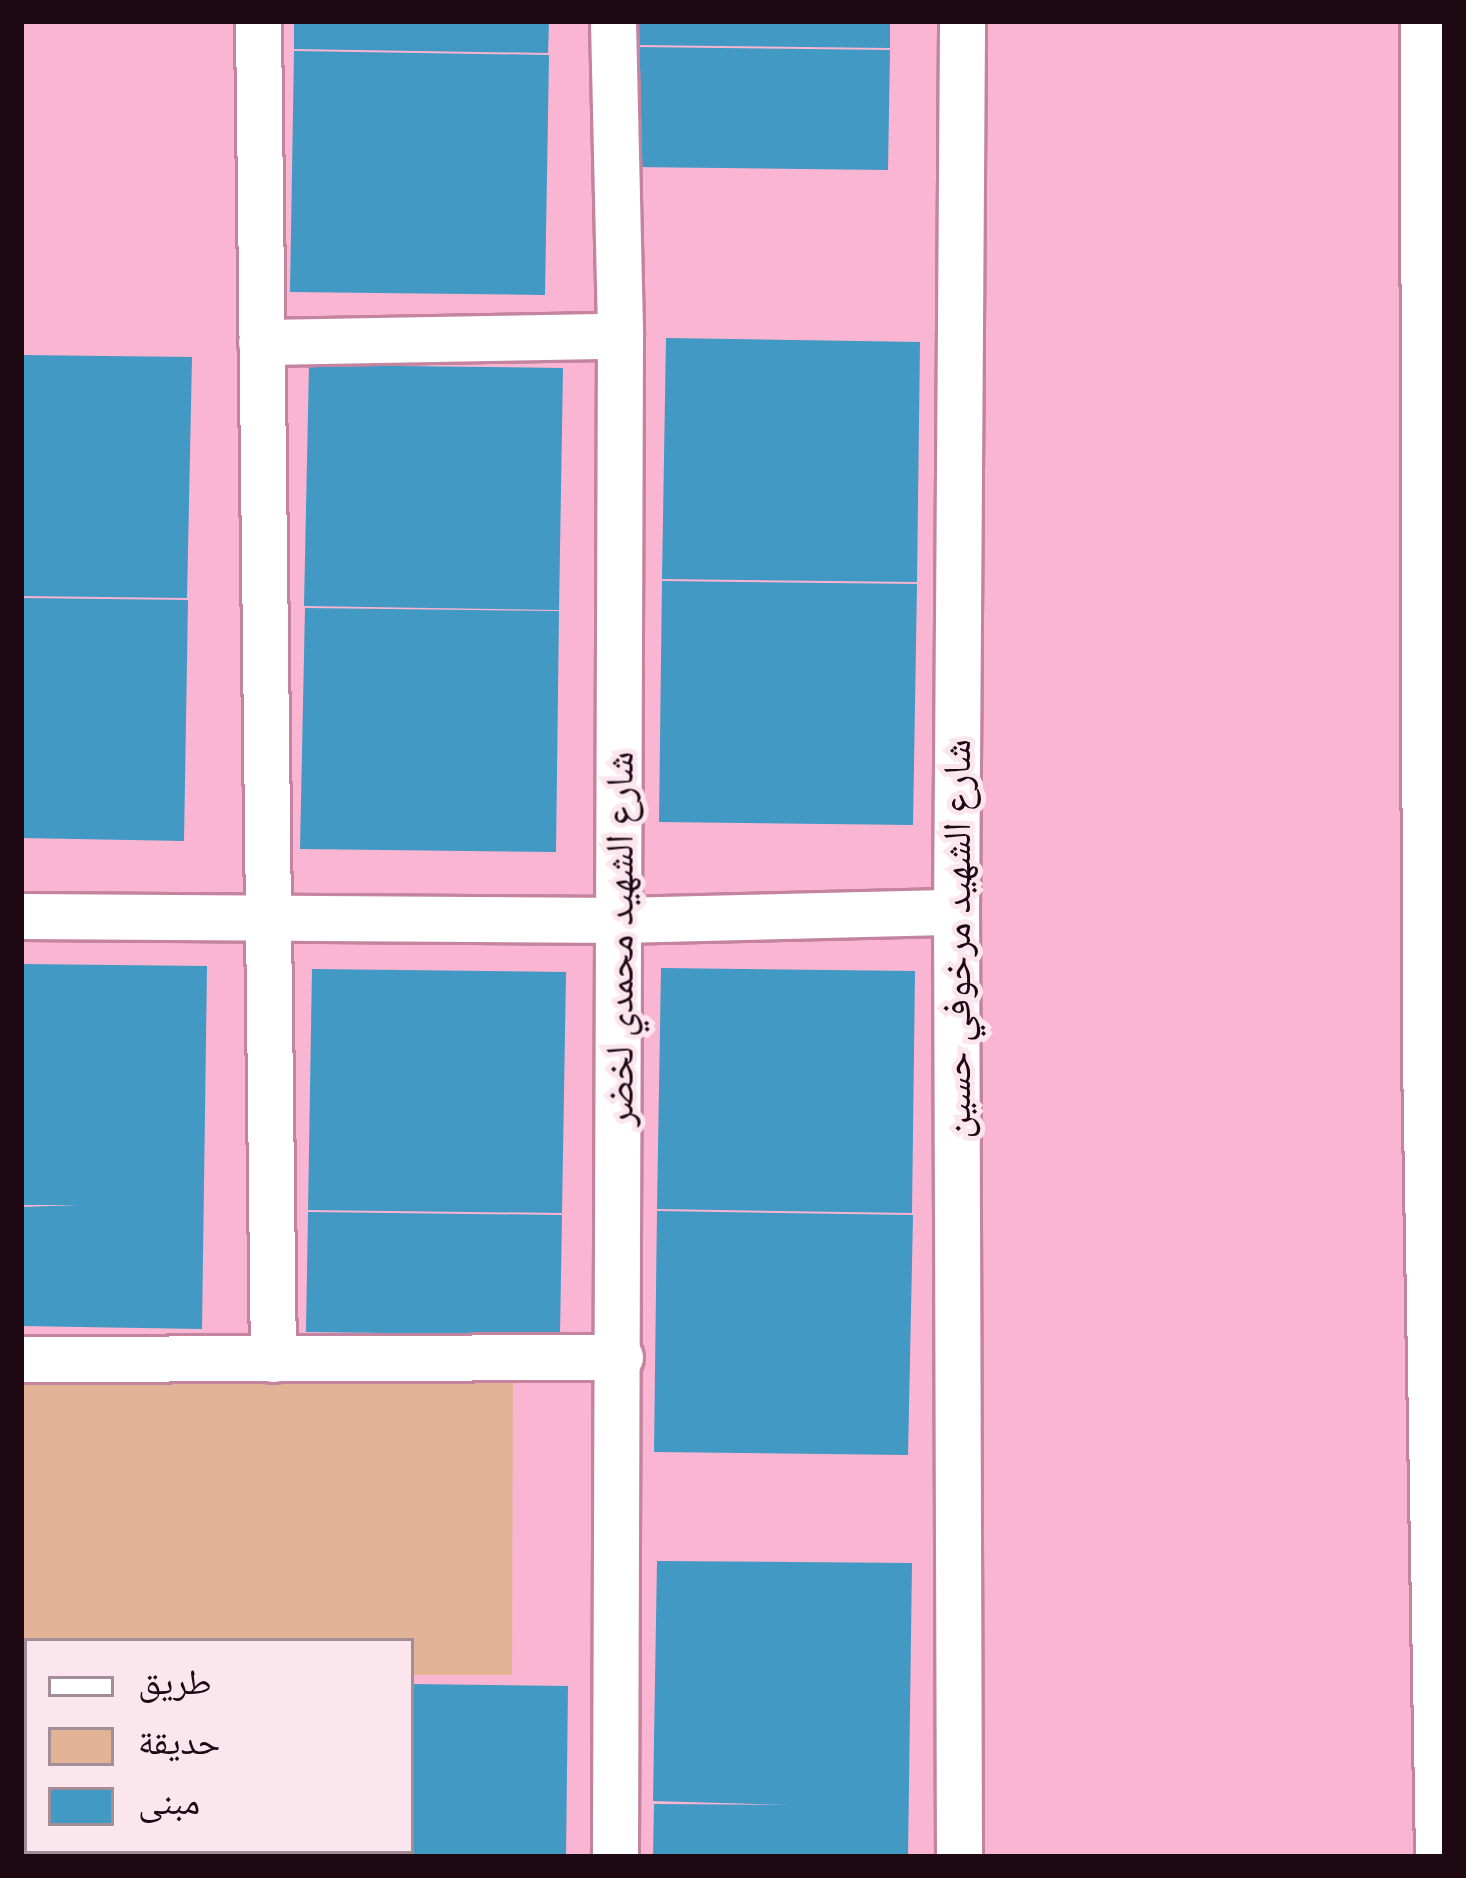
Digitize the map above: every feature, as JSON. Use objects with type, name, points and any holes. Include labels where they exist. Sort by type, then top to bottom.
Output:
[{"type":"street","points":[[258,21],[273,1359]]},
{"type":"street","name":"شارع الشهيد محمدي لخضر","points":[[613,21],[620,335],[615,1857]]},
{"type":"street","name":"شارع الشهيد مرخوفي حسين","points":[[959,1857],[956,912],[962,21]]},
{"type":"street","points":[[1423,21],[1438,1857]]},
{"type":"street","points":[[262,342],[620,335]]},
{"type":"street","points":[[21,916],[620,920],[956,912]]},
{"type":"street","points":[[21,1359],[620,1357]]},
{"type":"green space","points":[[21,1379],[513,1379],[512,1675],[414,1675],[414,1638],[24,1638],[21,1674]]},
{"type":"building","points":[[294,21],[549,21],[548,53],[294,49]]},
{"type":"building","points":[[634,21],[890,21],[890,48],[634,45]]},
{"type":"building","points":[[635,47],[890,50],[888,170],[633,167]]},
{"type":"building","points":[[294,51],[549,55],[545,295],[290,292]]},
{"type":"building","points":[[666,338],[920,342],[917,582],[662,579]]},
{"type":"building","points":[[21,355],[192,357],[187,598],[21,596]]},
{"type":"building","points":[[309,365],[563,368],[559,610],[304,606]]},
{"type":"building","points":[[662,581],[917,584],[913,825],[659,822]]},
{"type":"building","points":[[21,598],[188,600],[184,841],[21,838]]},
{"type":"building","points":[[305,608],[559,611],[556,852],[300,849]]},
{"type":"building","points":[[21,964],[207,966],[202,1329],[21,1326],[21,1207],[80,1205],[21,1205]]},
{"type":"building","points":[[661,968],[915,971],[912,1213],[657,1209]]},
{"type":"building","points":[[312,969],[566,972],[562,1213],[308,1210]]},
{"type":"building","points":[[657,1211],[913,1215],[908,1455],[654,1452]]},
{"type":"building","points":[[308,1212],[562,1215],[560,1335],[306,1332]]},
{"type":"building","points":[[657,1561],[912,1563],[908,1857],[653,1857],[654,1804],[791,1805],[653,1801]]},
{"type":"building","points":[[414,1684],[568,1686],[566,1857],[310,1857],[414,1854]]},
{"type":"building","points":[[21,1689],[24,1854],[202,1854],[202,1857],[21,1857]]}]
